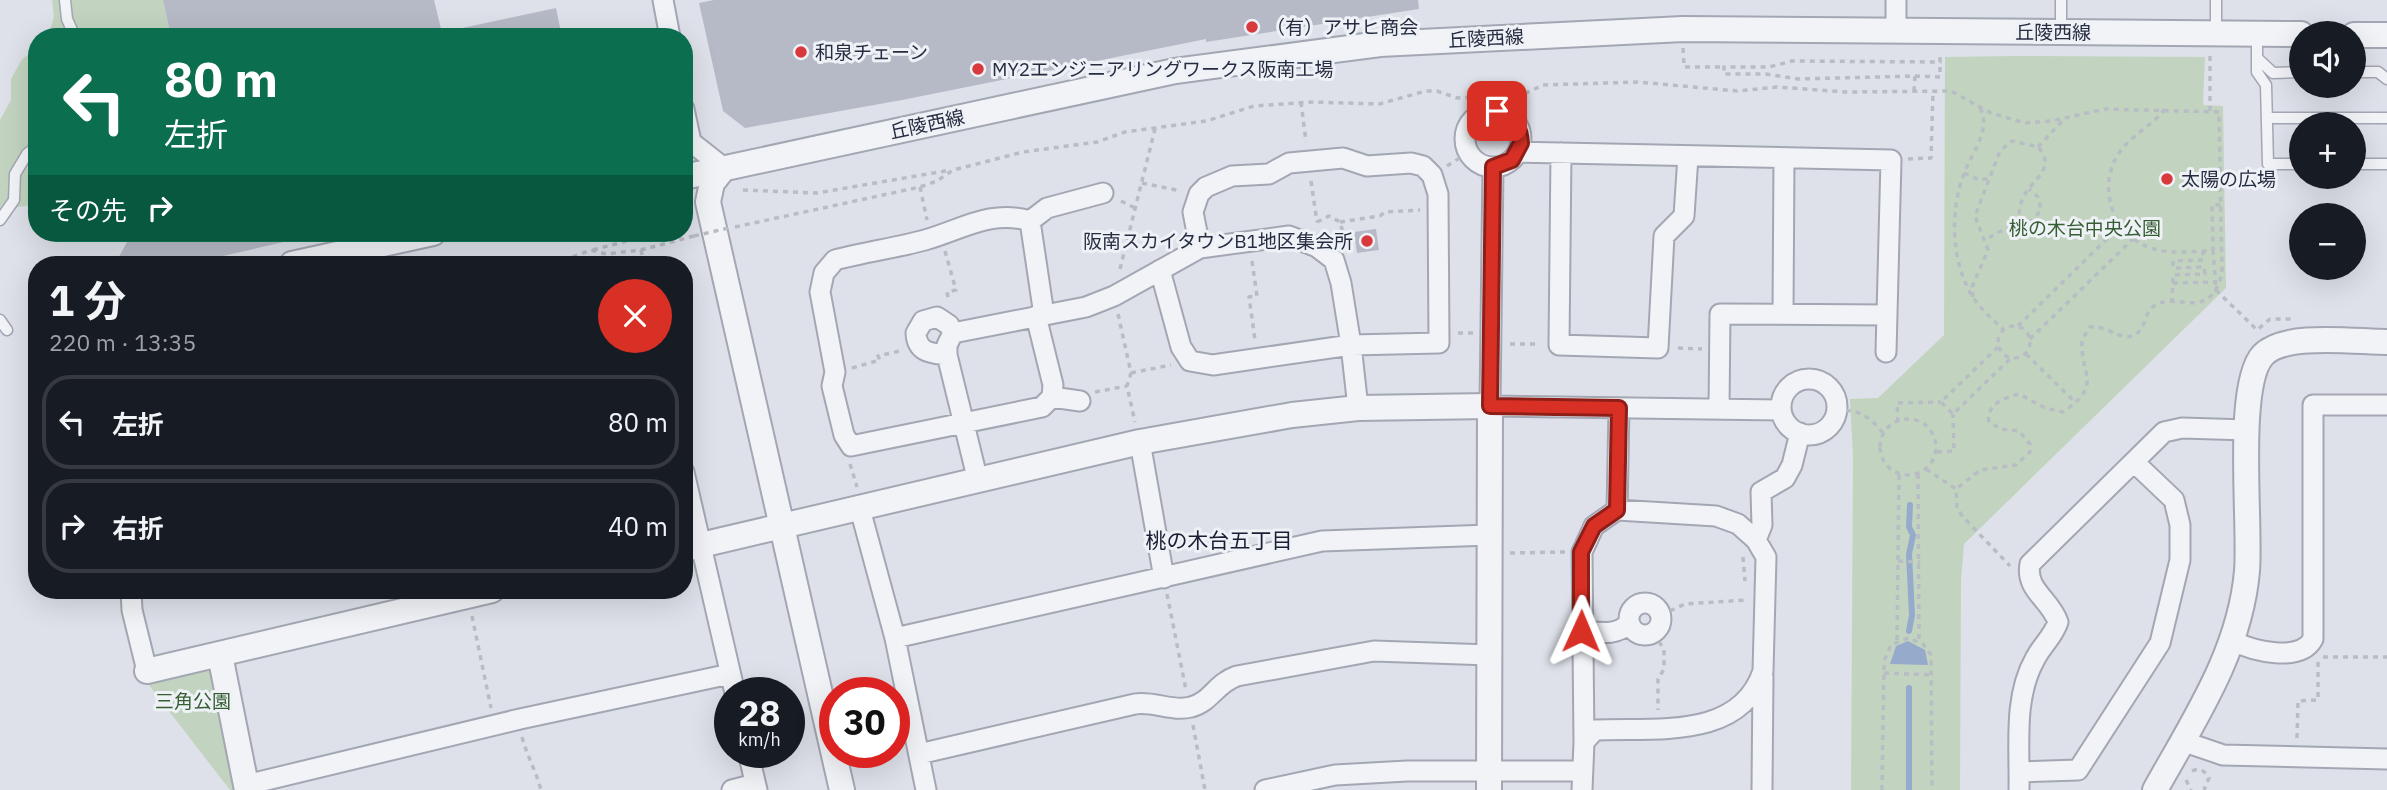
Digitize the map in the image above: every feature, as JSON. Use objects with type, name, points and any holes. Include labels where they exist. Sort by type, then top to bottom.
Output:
[{"type":"street","points":[[663,0],[668,28]]},
{"type":"street","points":[[1896,0],[1896,30]]},
{"type":"street","name":"丘陵西線","points":[[693,175],[1175,71],[1380,44],[1683,29],[2213,34],[2257,46],[2289,37]]},
{"type":"street","points":[[2366,35],[2387,35]]},
{"type":"street","points":[[1490,104],[1516,124],[1521,143],[1512,160],[1493,167],[1475,160],[1466,143],[1469,126],[1490,104]]},
{"type":"street","points":[[693,144],[724,168],[712,183],[708,202],[842,790]]},
{"type":"street","points":[[1518,152],[1891,160],[1886,352]]},
{"type":"street","points":[[1561,153],[1559,345],[1658,348],[1664,236],[1684,216],[1688,156]]},
{"type":"street","points":[[1160,270],[1181,347],[1190,361],[1213,365],[1257,356],[1351,345],[1439,343],[1438,194],[1432,175],[1423,166],[1411,163],[1367,166],[1343,158],[1289,163],[1269,174],[1232,176],[1206,187],[1199,194],[1193,212],[1200,248]]},
{"type":"street","points":[[1783,314],[1784,159]]},
{"type":"street","points":[[1489,780],[1493,167]]},
{"type":"street","points":[[1030,221],[1040,315],[1053,385],[1052,397],[1042,407],[962,421],[863,446],[851,446],[844,435],[832,386],[835,372],[820,292],[824,273],[835,260],[936,237],[975,221],[1002,216],[1030,221],[1047,208],[1103,193]]},
{"type":"street","points":[[947,355],[932,354],[919,347],[916,333],[923,321],[936,317],[948,327],[1086,307],[1114,296],[1200,248],[1289,236],[1300,238],[1317,247],[1334,260],[1341,283],[1358,408]]},
{"type":"street","points":[[328,256],[392,242]]},
{"type":"street","points":[[1719,409],[1720,314],[1887,315]]},
{"type":"street","points":[[948,327],[947,355],[978,481]]},
{"type":"street","points":[[2155,790],[2233,641],[2247,569],[2249,393],[2253,374],[2261,357],[2275,345],[2298,341],[2387,342]]},
{"type":"street","points":[[1813,380],[1828,387],[1833,394],[1836,413],[1827,429],[1818,433],[1800,433],[1785,422],[1781,410],[1788,389],[1798,382],[1813,380]]},
{"type":"street","points":[[1052,397],[1080,401]]},
{"type":"street","points":[[2233,641],[2264,651],[2300,652],[2309,648],[2313,639],[2313,405],[2387,405]]},
{"type":"street","points":[[730,677],[693,547],[1140,442],[1292,415],[1358,408],[1490,406],[1781,410]]},
{"type":"street","points":[[1617,510],[1619,408]]},
{"type":"street","points":[[2134,462],[2174,500],[2180,524],[2180,560],[2160,643],[2078,770],[2019,781],[2020,706],[2034,659],[2054,634],[2058,622],[2054,610],[2031,586],[2028,576],[2030,564],[2164,432],[2182,428],[2248,430]]},
{"type":"street","points":[[1756,540],[1762,525],[1761,492],[1785,478],[1792,466],[1800,433]]},
{"type":"street","points":[[1140,442],[1164,578]]},
{"type":"street","points":[[860,509],[895,638],[926,790]]},
{"type":"street","points":[[1265,790],[1335,775],[1582,780],[1584,742],[1581,552],[1594,526],[1617,510],[1716,516],[1738,524],[1756,540],[1766,557],[1762,790]]},
{"type":"street","points":[[895,638],[1322,541],[1490,544]]},
{"type":"street","points":[[131,599],[147,671],[440,599]]},
{"type":"street","points":[[1640,604],[1652,605],[1657,624],[1636,633],[1629,623],[1630,611],[1640,604]]},
{"type":"street","points":[[1581,631],[1610,633],[1623,629],[1629,623]]},
{"type":"street","points":[[919,754],[1146,702],[1190,708],[1202,703],[1223,680],[1374,651],[1490,655]]},
{"type":"street","points":[[220,655],[246,788],[507,723],[714,686]]},
{"type":"street","points":[[1584,742],[1595,730],[1709,724],[1723,718],[1748,699],[1758,687],[1763,671]]},
{"type":"street","points":[[2182,741],[2223,755],[2387,759]]},
{"type":"street","points":[[732,790],[756,787],[752,768]]},
{"type":"lane","points":[[65,0],[71,28]]},
{"type":"lane","points":[[2061,0],[2061,32]]},
{"type":"lane","points":[[2213,34],[2216,0]]},
{"type":"lane","points":[[2257,46],[2273,72],[2289,72]]},
{"type":"lane","points":[[2257,46],[2257,72],[2266,85],[2268,164],[2289,164]]},
{"type":"lane","points":[[2366,72],[2378,72],[2387,79]]},
{"type":"lane","points":[[2267,118],[2387,118]]},
{"type":"lane","points":[[0,220],[14,200],[15,174],[28,153]]},
{"type":"lane","points":[[2366,164],[2387,164]]},
{"type":"lane","points":[[0,320],[7,330]]},
{"type":"path","points":[[1724,67],[1724,74],[1766,74],[1799,79],[1940,77],[1939,31]]},
{"type":"path","points":[[2210,111],[2213,34]]},
{"type":"path","points":[[1684,67],[1769,67],[1792,61],[1940,62]]},
{"type":"path","points":[[1914,91],[1915,76]]},
{"type":"path","points":[[743,190],[817,193],[953,170],[1023,152],[1064,148],[1125,132],[1206,121],[1266,105],[1312,102],[1379,104],[1437,91],[1490,104],[1522,95],[1543,85],[1638,82],[1737,91],[1777,87],[1846,92],[1951,91],[1979,106],[2025,123],[2051,121],[2105,109],[2219,112],[2222,274],[2216,290],[2196,304],[2160,303],[2153,306],[2141,330],[2134,336],[2120,336],[2099,326],[2090,327],[2084,333],[2082,350],[2088,385],[2075,402],[2063,412],[2055,412],[2019,394],[2004,398],[1993,406],[1988,414],[1989,422],[2001,429],[2019,431],[2030,444],[2030,452],[2016,465],[1980,470],[1956,489]]},
{"type":"path","points":[[1931,158],[1933,92]]},
{"type":"path","points":[[1979,106],[1984,121],[1982,134],[1958,192],[1955,231],[1961,274],[1973,297],[2004,330]]},
{"type":"path","points":[[2165,109],[2123,147],[2115,159],[2108,186],[2114,213],[2120,225],[2133,239],[2163,251],[2213,250]]},
{"type":"path","points":[[2038,146],[2066,118]]},
{"type":"path","points":[[1140,442],[1127,386],[1132,373],[1114,296],[1155,129]]},
{"type":"path","points":[[1973,297],[1972,287],[1988,250],[1975,216],[2006,144],[2022,141],[2038,146],[2045,158],[2045,166],[2042,176],[2029,189],[2021,204],[2019,220]]},
{"type":"path","points":[[1340,222],[1380,216],[1385,212],[1420,210],[1419,183],[1469,152]]},
{"type":"path","points":[[693,236],[920,187],[937,181],[953,170]]},
{"type":"path","points":[[1964,173],[1979,180],[1991,178]]},
{"type":"path","points":[[1142,183],[1199,194]]},
{"type":"path","points":[[920,187],[956,290],[947,292],[950,309],[948,327]]},
{"type":"path","points":[[1984,238],[2005,231],[2019,220],[2032,221],[2041,210],[2038,197],[2029,189]]},
{"type":"path","points":[[2221,205],[2212,205],[2216,290],[2257,330],[2270,319],[2296,319]]},
{"type":"path","points":[[2010,359],[1998,347],[1998,337],[2004,330],[2018,326],[2120,225]]},
{"type":"path","points":[[2026,354],[2030,340],[2133,239]]},
{"type":"path","points":[[1250,241],[1257,296],[1249,297],[1257,356]]},
{"type":"path","points":[[575,256],[622,242]]},
{"type":"path","points":[[591,250],[606,254],[641,250],[671,242]]},
{"type":"path","points":[[641,250],[642,256]]},
{"type":"path","points":[[2172,303],[2173,275],[2205,274],[2204,267],[2173,268],[2173,261],[2203,260],[2203,251]]},
{"type":"path","points":[[2173,283],[2215,282]]},
{"type":"path","points":[[2018,326],[2028,333],[2030,340]]},
{"type":"path","points":[[1510,355],[1510,344],[1559,345]]},
{"type":"path","points":[[835,372],[880,360],[878,356],[919,347]]},
{"type":"path","points":[[1898,422],[1897,403],[1941,402],[1998,347]]},
{"type":"path","points":[[1658,348],[1720,349]]},
{"type":"path","points":[[2026,354],[2075,402]]},
{"type":"path","points":[[1953,414],[2010,359],[2026,354]]},
{"type":"path","points":[[1132,373],[1190,361]]},
{"type":"path","points":[[1080,401],[1090,394],[1127,386]]},
{"type":"path","points":[[1936,452],[1954,451],[1953,414],[1941,402]]},
{"type":"path","points":[[1836,413],[1851,410],[1863,414],[1884,434]]},
{"type":"path","points":[[1912,420],[1927,427],[1933,434],[1936,452],[1926,469],[1918,474],[1899,474],[1884,462],[1881,450],[1884,434],[1898,422],[1912,420]]},
{"type":"path","points":[[1926,469],[1956,489]]},
{"type":"path","points":[[1897,640],[1899,474]]},
{"type":"path","points":[[1918,474],[1919,641]]},
{"type":"path","points":[[1956,489],[1957,508],[1963,517],[2016,572],[2028,576]]},
{"type":"path","points":[[1490,544],[1581,552]]},
{"type":"path","points":[[1898,561],[1920,562]]},
{"type":"path","points":[[1164,578],[1205,790]]},
{"type":"path","points":[[1658,727],[1658,679],[1664,669],[1664,659],[1657,624],[1685,604],[1765,598]]},
{"type":"path","points":[[468,599],[491,709],[522,736],[528,764],[536,773],[541,790]]},
{"type":"path","points":[[1882,790],[1886,651],[1897,640],[1908,638],[1919,641],[1931,655],[1932,790]]},
{"type":"path","points":[[2297,757],[2298,701],[2318,700],[2318,657],[2387,657]]},
{"type":"path","points":[[1884,673],[1933,675]]},
{"type":"path","points":[[2191,790],[2186,780],[2188,774],[2200,769],[2209,778],[2204,790]]},
{"type":"green space","points":[[52,0],[163,0],[169,28],[51,28],[54,17]]},
{"type":"green space","points":[[28,55],[28,205],[0,210],[0,120],[11,100],[11,79],[22,59]]},
{"type":"green space","name":"桃の木台中央公園","points":[[1945,57],[2205,57],[2203,105],[2223,106],[2226,288],[1964,544],[1961,580],[1960,790],[1851,790],[1853,456],[1850,399],[1878,398],[1944,335]]},
{"type":"green space","name":"三角公園","points":[[212,669],[236,790],[230,790],[148,684]]},
{"type":"water","points":[[1908,641],[1925,650],[1928,665],[1890,664],[1896,646]]},
{"type":"building","points":[[163,0],[434,0],[441,28],[169,28]]},
{"type":"building","points":[[714,0],[1418,0],[1419,9],[1206,42],[1206,39],[902,100],[745,128],[723,111],[699,3]]},
{"type":"building","points":[[556,8],[560,28],[462,28]]},
{"type":"building","name":"阪南スカイタウンB1地区集会所","points":[[1376,229],[1379,250],[1357,253],[1354,232]]},
{"type":"building","points":[[127,242],[284,242],[223,256],[119,256]]},
{"type":"waterway","points":[[1909,631],[1912,615],[1909,554],[1913,535],[1909,527],[1910,505]]},
{"type":"waterway","points":[[1909,688],[1909,790]]},
{"type":"place","name":"（有）アサヒ商会","points":[[1252,27]]},
{"type":"place","name":"和泉チェーン","points":[[801,52]]},
{"type":"place","name":"MY2エンジニアリングワークス阪南工場","points":[[978,69]]},
{"type":"place","name":"太陽の広場","points":[[2167,179]]},
{"type":"place","name":"阪南スカイタウンB1地区集会所","points":[[1367,241]]},
{"type":"district","name":"桃の木台五丁目","points":[[1219,540]]},
{"type":"route","points":[[1497,111],[1510,117],[1516,124],[1521,143],[1512,160],[1493,167],[1490,406],[1619,408],[1617,510],[1594,526],[1581,552],[1581,631]]}]
